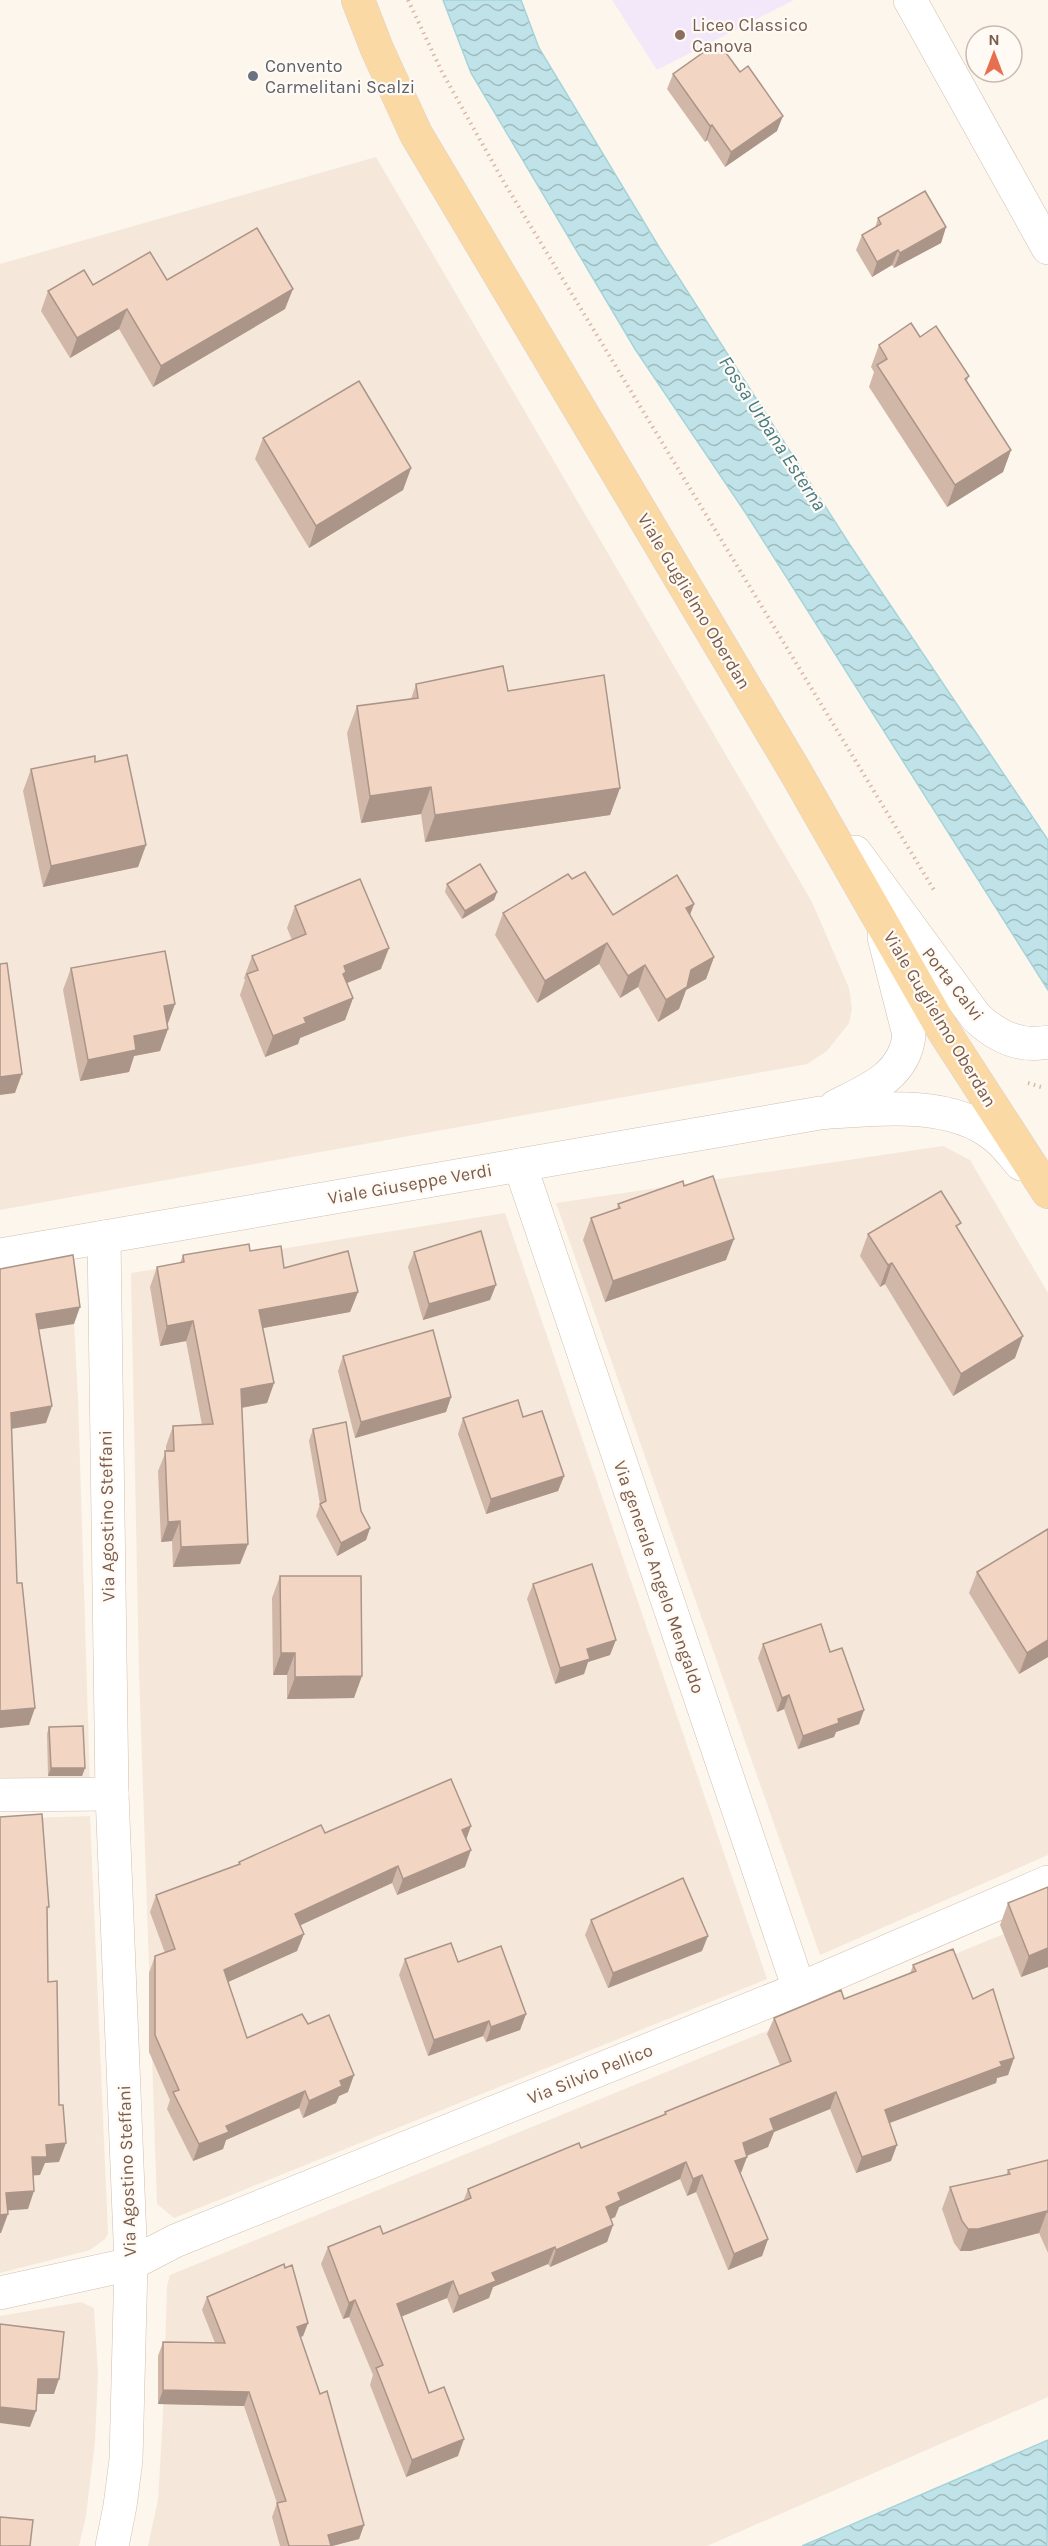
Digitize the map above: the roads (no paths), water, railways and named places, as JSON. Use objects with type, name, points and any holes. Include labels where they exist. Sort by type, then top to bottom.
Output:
[{"type":"main road","name":"Viale Guglielmo Oberdan","points":[[358,0],[377,49],[416,134],[795,771],[944,1030],[1048,1192]]},
{"type":"street","points":[[909,0],[1048,248]]},
{"type":"street","name":"Porta Calvi","points":[[795,771],[976,1017],[989,1029],[1005,1038],[1031,1044],[1048,1042]]},
{"type":"street","name":"Viale Giuseppe Verdi","points":[[820,1113],[873,1088],[898,1067],[908,1044],[909,1035],[880,919]]},
{"type":"street","name":"Viale Giuseppe Verdi","points":[[0,1255],[820,1113],[907,1109],[940,1113],[973,1123],[996,1137],[1048,1192]]},
{"type":"street","name":"Via generale Angelo Mengaldo","points":[[520,1165],[799,1989]]},
{"type":"street","name":"Via Agostino Steffani","points":[[104,1237],[112,1794],[131,2264],[126,2460],[112,2546]]},
{"type":"street","points":[[0,1795],[112,1794]]},
{"type":"street","name":"Via Silvio Pellico","points":[[0,2293],[131,2264],[175,2241],[799,1989],[1048,1882]]},
{"type":"water","name":"Fossa Urbana Esterna","points":[[443,0],[521,0],[539,48],[659,247],[850,545],[1048,840],[1048,990],[747,515],[635,349],[471,73]]},
{"type":"water","points":[[1048,2440],[1047,2546],[802,2546]]},
{"type":"place","name":"Liceo Classico Canova","points":[[680,35]]},
{"type":"place","name":"Convento Carmelitani Scalzi","points":[[253,76]]}]
